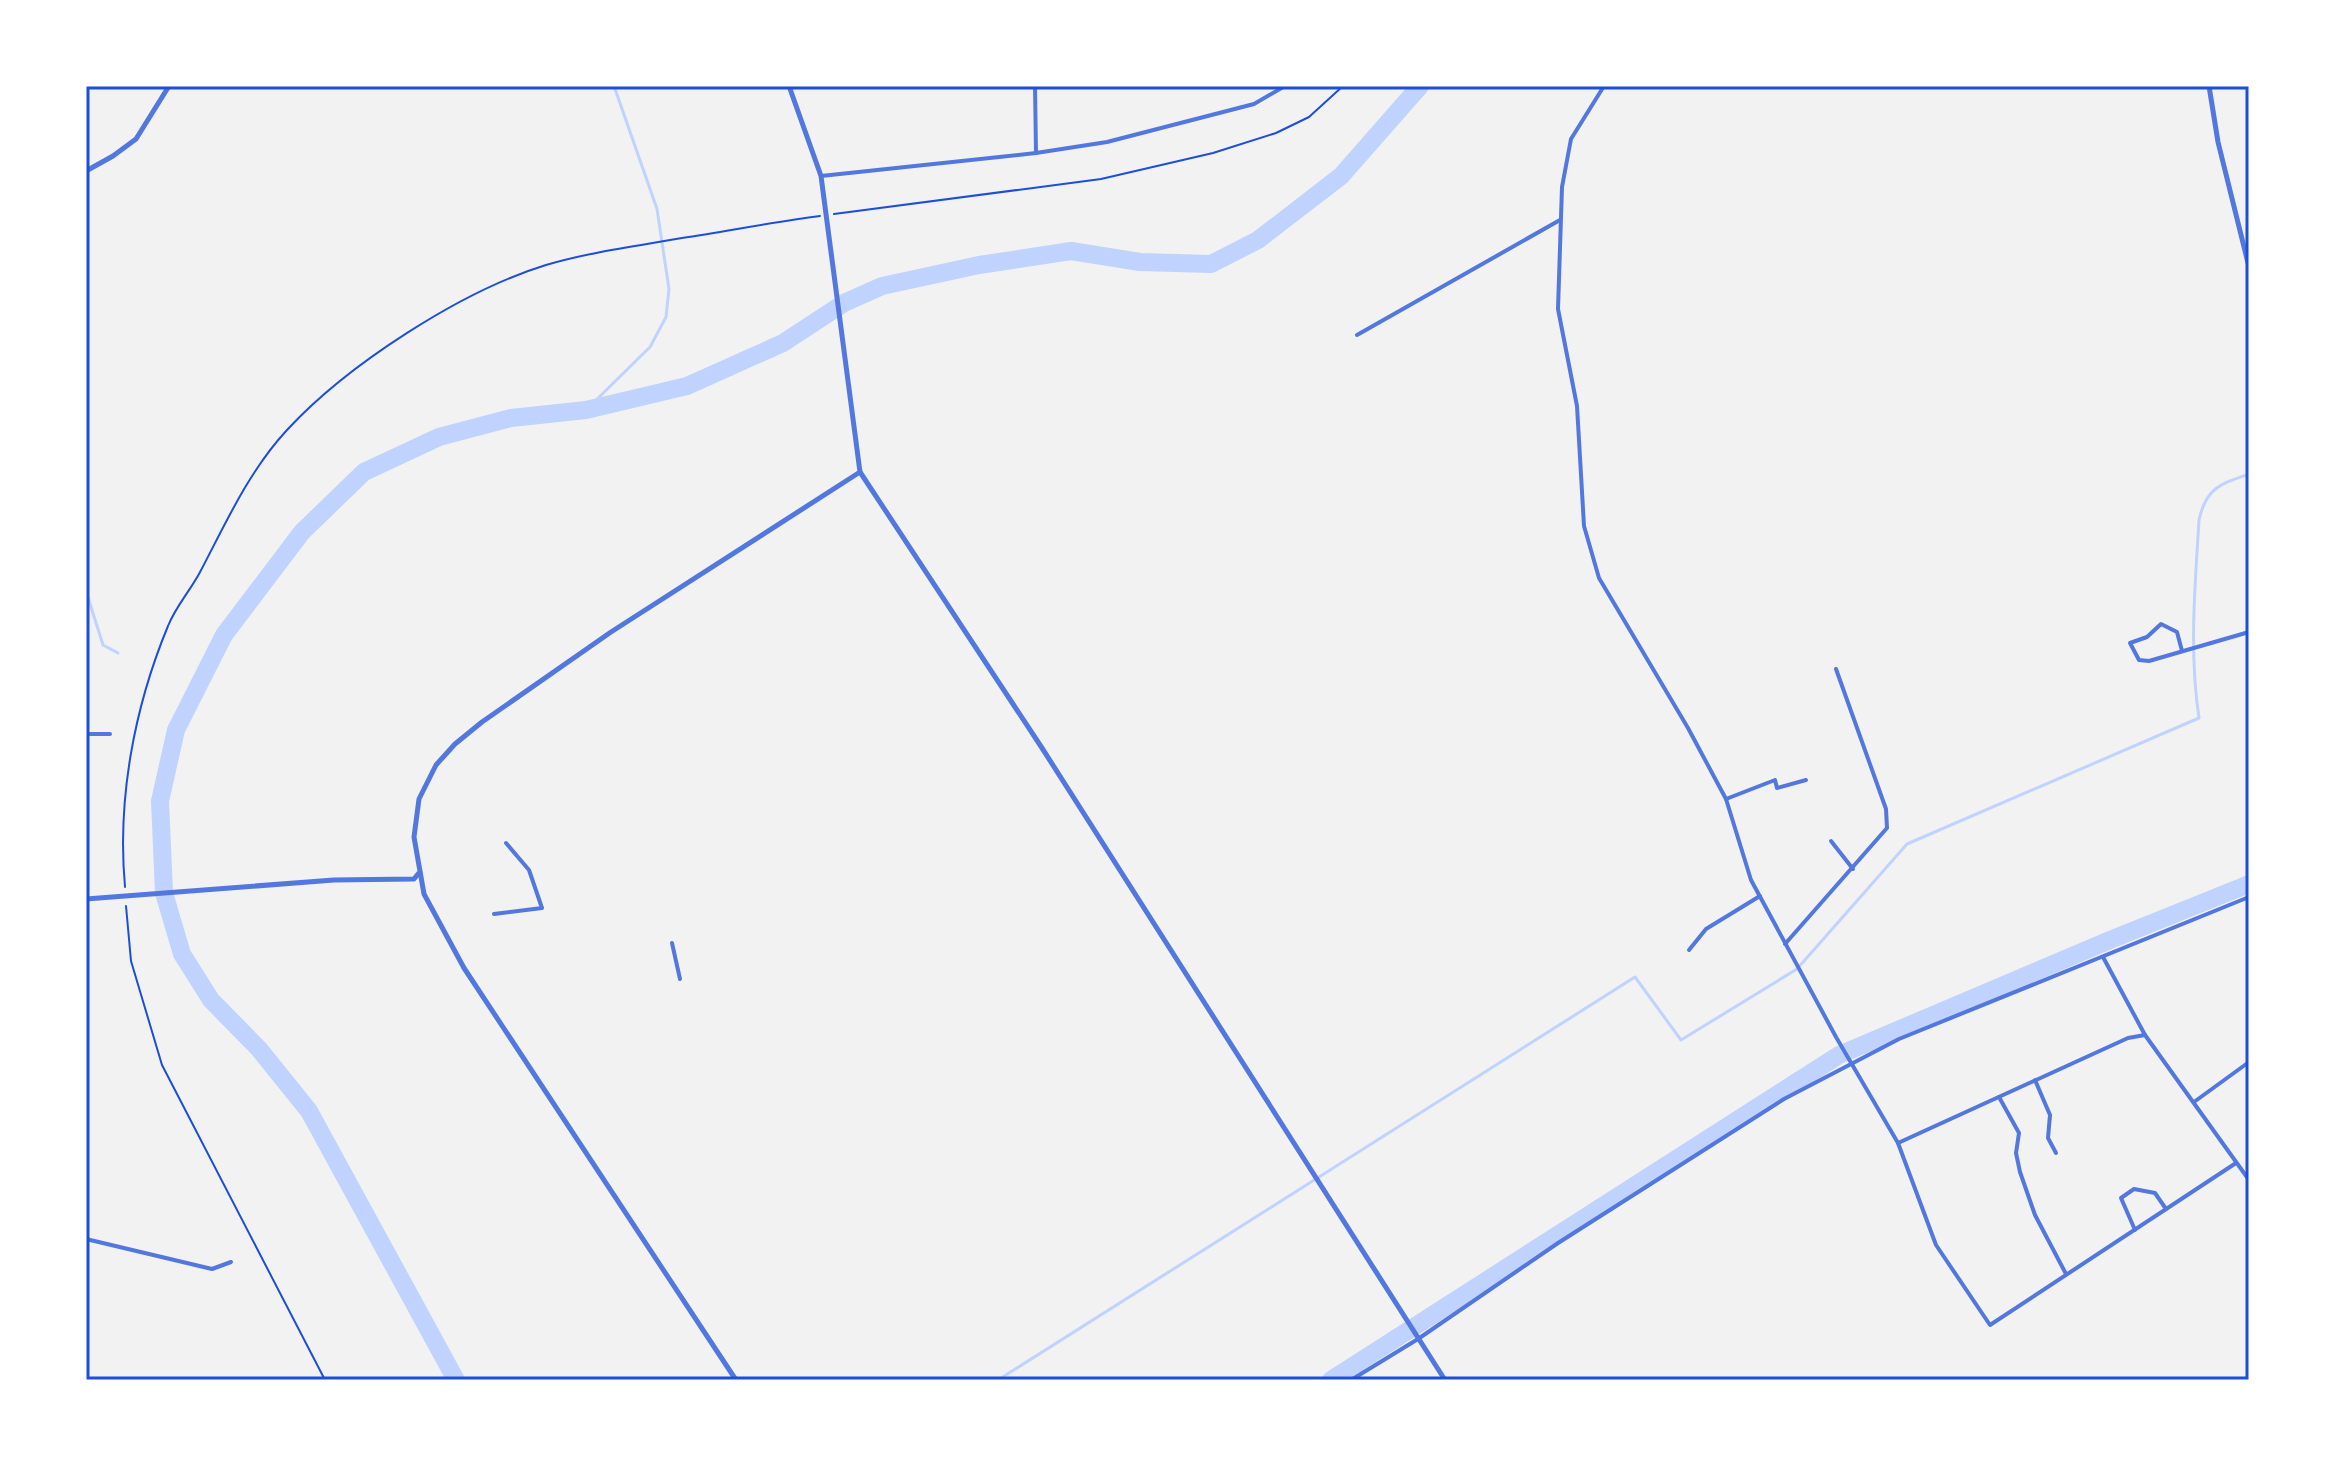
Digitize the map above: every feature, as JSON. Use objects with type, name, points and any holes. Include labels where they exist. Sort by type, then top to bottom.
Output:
[{"type":"street","points":[[86,171],[136,139],[169,86]]},
{"type":"street","points":[[789,86],[821,176],[860,472],[1042,748],[1445,1380]]},
{"type":"street","points":[[1035,86],[1036,153]]},
{"type":"street","points":[[821,176],[1036,153],[1107,142],[1254,104],[1285,86]]},
{"type":"street","points":[[1604,86],[1571,139],[1562,187],[1558,309],[1577,406],[1587,539],[1599,578],[1688,728],[1726,799],[1751,880],[1836,1037],[1898,1143],[1936,1245],[1990,1325],[2236,1163]]},
{"type":"street","points":[[2209,86],[2218,142],[2249,267]]},
{"type":"street","points":[[1357,335],[1561,219]]},
{"type":"street","points":[[736,1380],[464,968],[424,894],[418,873],[414,837],[419,799],[436,765],[482,722],[611,632],[860,472]]},
{"type":"street","points":[[2182,651],[2177,632],[2161,624],[2147,637],[2130,643],[2139,660],[2149,661],[2249,632]]},
{"type":"street","points":[[1785,944],[1887,828],[1886,809],[1836,669]]},
{"type":"street","points":[[86,734],[110,734]]},
{"type":"street","points":[[1726,799],[1775,780],[1777,788],[1806,780]]},
{"type":"street","points":[[1831,841],[1853,869]]},
{"type":"street","points":[[494,914],[542,908],[529,870],[506,843]]},
{"type":"street","points":[[86,899],[334,880],[414,879],[418,873]]},
{"type":"street","points":[[1689,950],[1706,929],[1760,896]]},
{"type":"street","points":[[1351,1380],[1558,1243],[1784,1099],[1851,1061],[2249,897]]},
{"type":"street","points":[[672,943],[680,979]]},
{"type":"street","points":[[2103,957],[2145,1035],[2249,1180]]},
{"type":"street","points":[[1898,1143],[2128,1038],[2145,1035]]},
{"type":"street","points":[[2194,1102],[2249,1062]]},
{"type":"street","points":[[2035,1080],[2050,1115],[2048,1138],[2056,1153]]},
{"type":"street","points":[[1999,1097],[2019,1133],[2016,1153],[2035,1215],[2066,1275]]},
{"type":"street","points":[[2135,1230],[2121,1198],[2134,1189],[2155,1193],[2166,1209]]},
{"type":"street","points":[[86,1239],[212,1269],[231,1262]]},
{"type":"path","points":[[125,885],[122,854],[128,769],[144,696],[168,624],[197,578],[243,490],[287,430],[333,387],[391,345],[446,309],[544,266],[598,252],[814,217],[1101,179],[1146,170],[1276,133],[1309,117],[1343,86]]},
{"type":"path","points":[[126,900],[131,961],[162,1065],[325,1380]]},
{"type":"waterway","points":[[586,410],[650,347],[666,317],[669,289],[657,209],[614,86]]},
{"type":"waterway","points":[[456,1380],[309,1111],[259,1049],[211,1000],[182,954],[164,893],[160,801],[176,730],[224,635],[302,532],[364,472],[439,437],[511,418],[586,410],[687,386],[783,343],[844,303],[882,286],[979,265],[1071,251],[1140,262],[1211,264],[1258,240],[1341,176],[1420,86]]},
{"type":"waterway","points":[[998,1380],[1635,977],[1681,1040],[1797,969],[1907,844],[2199,718],[2194,644],[2199,520],[2210,494],[2230,481],[2249,474]]},
{"type":"waterway","points":[[86,591],[103,645],[118,653]]},
{"type":"waterway","points":[[1331,1380],[1839,1055],[2249,884]]}]
